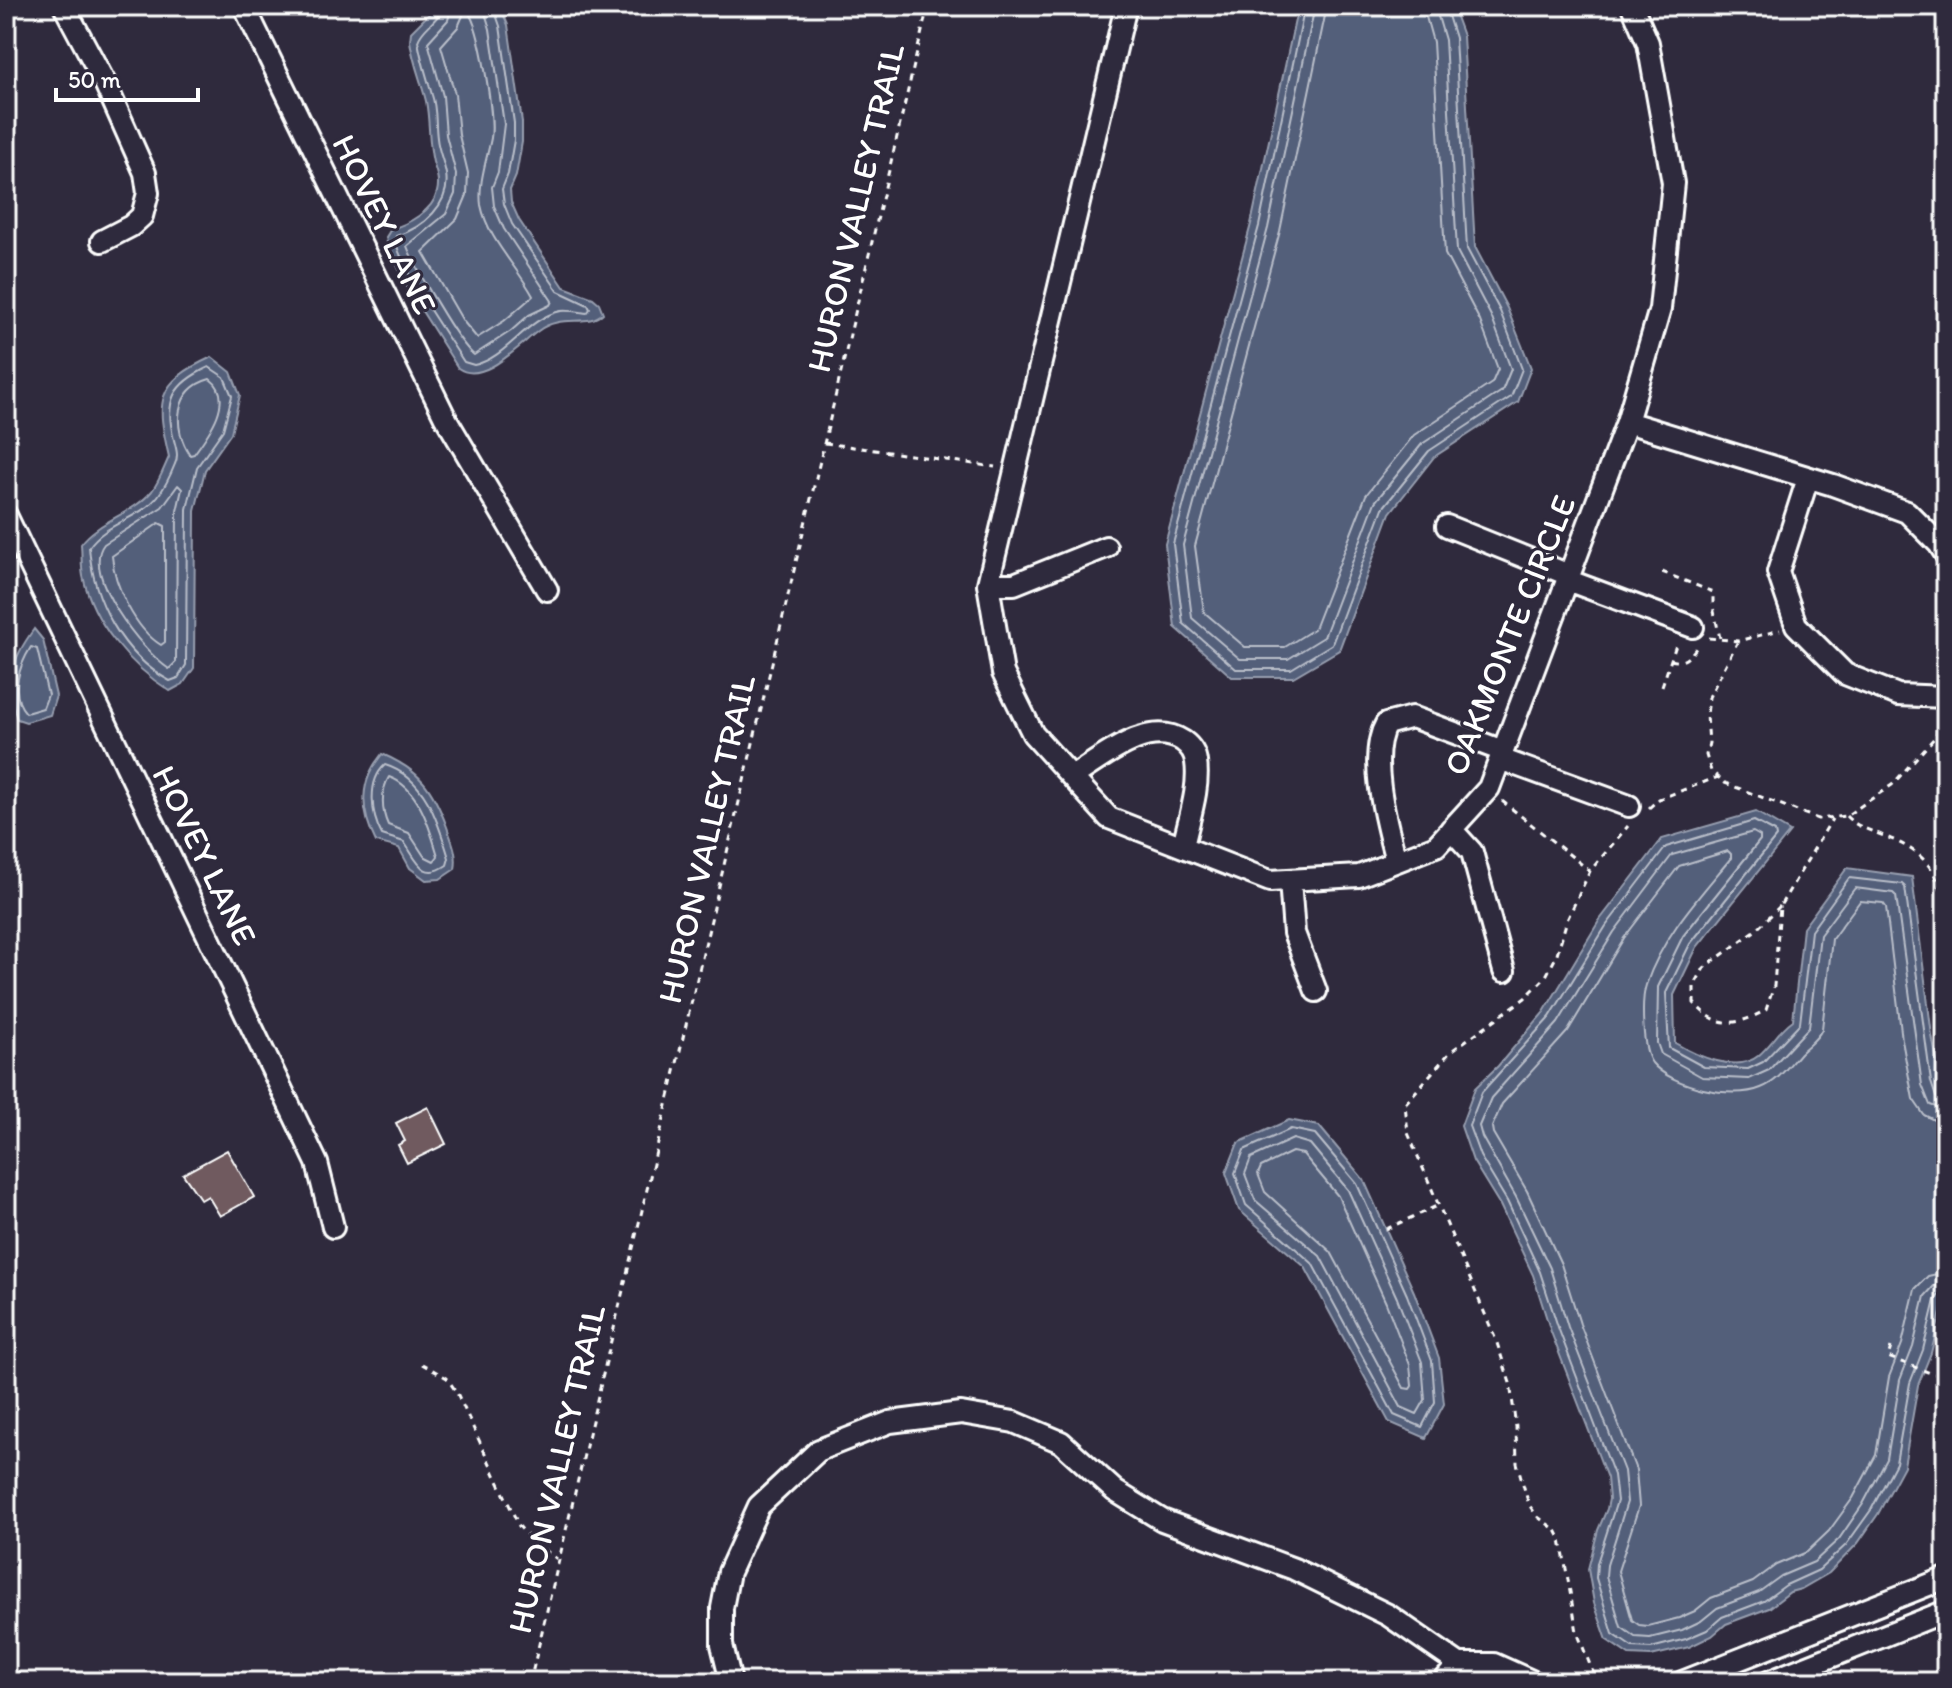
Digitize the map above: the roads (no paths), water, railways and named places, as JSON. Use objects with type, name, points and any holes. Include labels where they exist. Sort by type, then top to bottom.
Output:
[{"type":"street","points":[[64,6],[105,83],[145,173],[148,193],[142,216],[131,226],[102,241]]},
{"type":"street","name":"HOVEY LANE","points":[[244,6],[445,417],[547,590]]},
{"type":"street","name":"OAKMONTE CIRCLE","points":[[1126,6],[988,584],[1003,673],[1033,734],[1109,818],[1270,881],[1359,876],[1436,846],[1487,790],[1627,422],[1660,309],[1673,183],[1648,43],[1632,6]]},
{"type":"street","points":[[1627,422],[1907,512],[1946,555]]},
{"type":"street","points":[[1808,478],[1778,572],[1795,623],[1845,674],[1898,695],[1943,698]]},
{"type":"street","name":"HOVEY LANE","points":[[6,515],[317,1163],[333,1227]]},
{"type":"street","points":[[1447,526],[1688,625]]},
{"type":"street","points":[[988,584],[1014,584],[1106,547]]},
{"type":"street","points":[[1396,861],[1381,804],[1378,746],[1386,724],[1412,717],[1635,813]]},
{"type":"street","points":[[1072,777],[1124,745],[1162,734],[1178,738],[1188,745],[1196,762],[1195,787],[1183,847]]},
{"type":"street","points":[[1451,829],[1472,852],[1504,971]]},
{"type":"street","points":[[1290,880],[1294,933],[1316,991]]},
{"type":"street","points":[[731,1682],[722,1645],[722,1608],[729,1572],[759,1506],[819,1450],[890,1422],[961,1413],[1014,1422],[1061,1442],[1115,1491],[1162,1520],[1294,1569],[1388,1615],[1463,1673]]},
{"type":"street","points":[[1682,1682],[1946,1578]]},
{"type":"street","points":[[1907,1593],[1917,1623]]},
{"type":"street","points":[[1768,1682],[1946,1611]]},
{"type":"street","points":[[1443,1682],[1494,1664],[1534,1682]]},
{"type":"water","points":[[437,6],[500,6],[508,25],[522,122],[522,142],[516,176],[510,190],[511,202],[519,220],[564,287],[593,298],[603,313],[590,320],[565,321],[547,326],[500,362],[478,372],[458,368],[408,289],[386,237],[391,229],[425,211],[437,192],[438,180],[431,154],[426,101],[410,41],[411,32]]},
{"type":"water","points":[[1298,6],[1452,6],[1463,36],[1475,247],[1507,308],[1531,368],[1518,402],[1434,457],[1390,513],[1339,650],[1293,677],[1232,677],[1175,627],[1165,544],[1251,224]]},
{"type":"water","points":[[212,357],[231,372],[240,395],[231,433],[205,470],[195,511],[194,668],[183,684],[170,691],[141,669],[104,626],[83,576],[81,544],[97,529],[135,506],[155,487],[169,457],[162,421],[164,396],[179,376]]},
{"type":"water","points":[[34,629],[43,640],[56,696],[50,715],[26,722],[17,719],[11,682],[20,651]]},
{"type":"water","points":[[382,754],[406,767],[424,782],[442,814],[456,858],[455,869],[440,879],[426,880],[410,868],[399,848],[376,842],[367,819],[364,796],[369,775]]},
{"type":"water","points":[[1756,812],[1790,832],[1697,947],[1674,995],[1675,1043],[1693,1053],[1727,1063],[1749,1061],[1758,1056],[1793,1020],[1803,928],[1847,868],[1912,877],[1932,1036],[1946,1107],[1946,1292],[1931,1353],[1918,1385],[1904,1466],[1858,1543],[1829,1573],[1790,1592],[1769,1608],[1726,1624],[1712,1636],[1689,1647],[1651,1656],[1629,1655],[1607,1640],[1594,1603],[1588,1569],[1607,1509],[1607,1478],[1551,1332],[1533,1275],[1500,1205],[1473,1161],[1461,1126],[1475,1088],[1544,1012],[1599,921],[1662,839]]},
{"type":"water","points":[[1289,1120],[1319,1126],[1364,1180],[1414,1292],[1439,1358],[1444,1404],[1426,1438],[1389,1422],[1305,1267],[1239,1210],[1226,1173],[1238,1143]]}]
